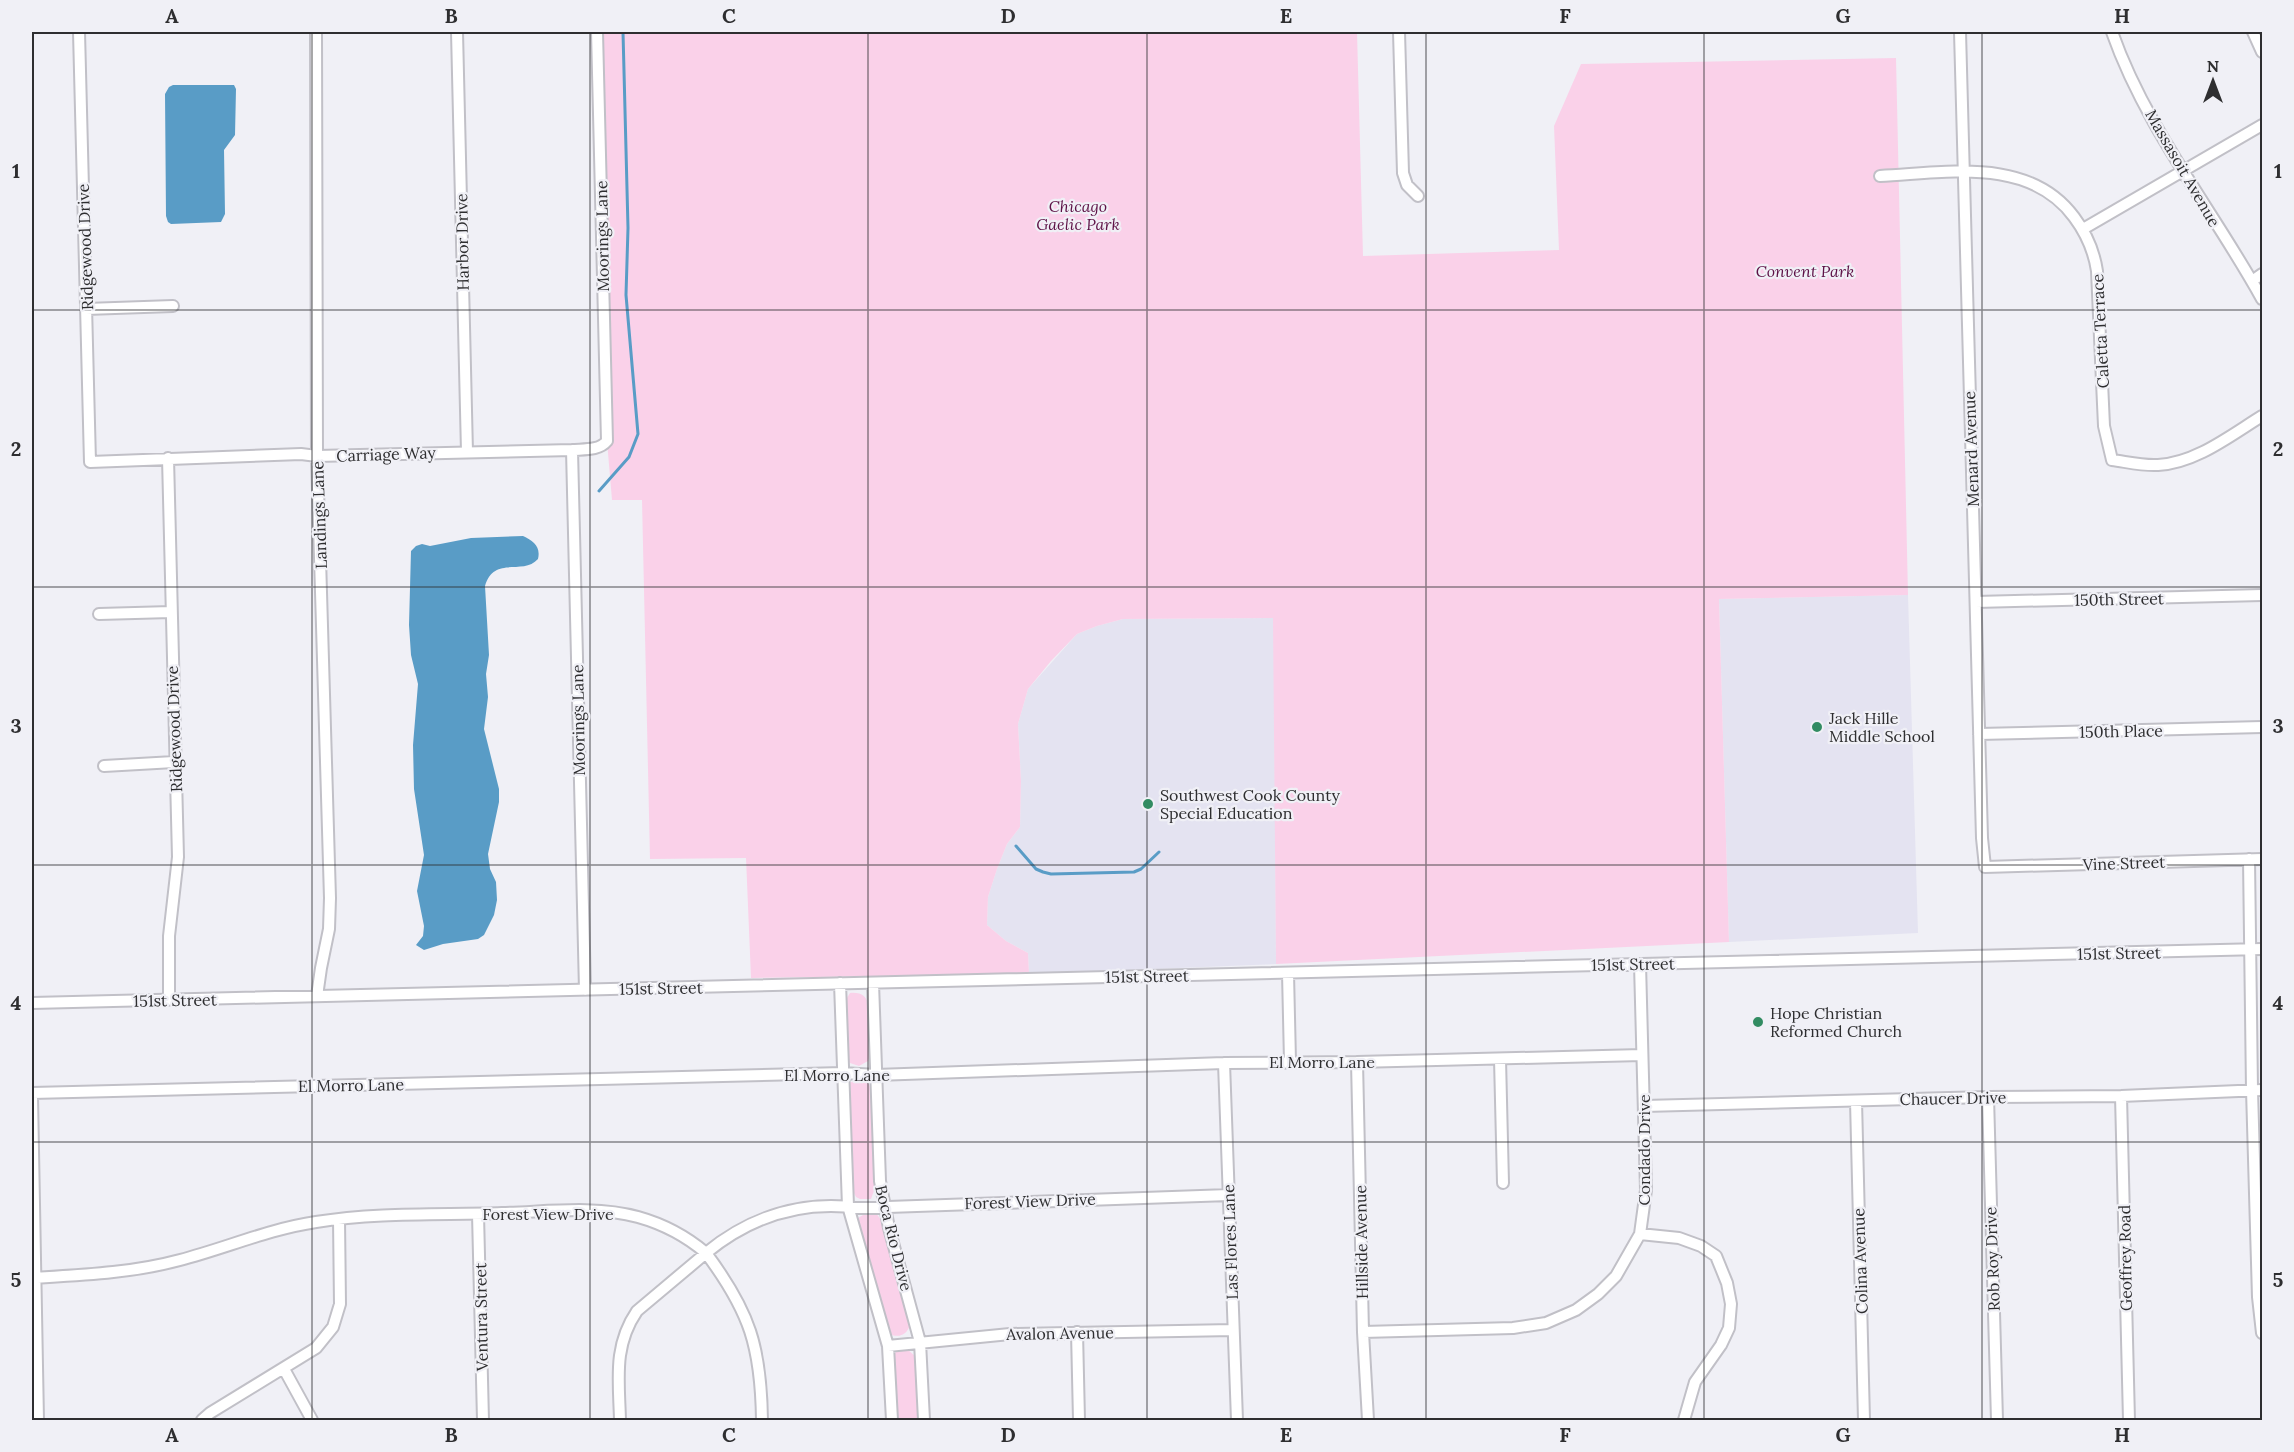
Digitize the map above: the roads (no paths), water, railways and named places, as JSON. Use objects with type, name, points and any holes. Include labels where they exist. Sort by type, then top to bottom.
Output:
[{"type":"street","name":"Ridgewood Drive","points":[[79,32],[90,462]]},
{"type":"street","name":"Landings Lane","points":[[316,32],[317,456],[330,898],[329,929],[317,996]]},
{"type":"street","name":"Harbor Drive","points":[[457,32],[467,452]]},
{"type":"street","name":"Moorings Lane","points":[[597,32],[607,441]]},
{"type":"street","points":[[1399,32],[1402,173],[1407,185],[1418,196]]},
{"type":"street","name":"Menard Avenue","points":[[1960,32],[1982,838],[1985,867]]},
{"type":"street","name":"Massasoit Avenue","points":[[2112,32],[2123,63],[2183,173],[2262,299]]},
{"type":"street","points":[[2253,32],[2262,52]]},
{"type":"street","points":[[2083,229],[2183,173],[2262,125]]},
{"type":"street","name":"Caletta Terrace","points":[[1880,176],[1964,172],[1996,173],[2026,180],[2056,198],[2069,211],[2083,229],[2095,256],[2104,426],[2112,460],[2155,466],[2171,464],[2198,454],[2262,416]]},
{"type":"street","points":[[2252,280],[2262,274]]},
{"type":"street","points":[[86,309],[173,306]]},
{"type":"street","name":"Carriage Way","points":[[90,462],[301,454],[317,456],[572,450],[596,448],[607,441]]},
{"type":"street","name":"Moorings Lane","points":[[572,450],[585,990]]},
{"type":"street","name":"Ridgewood Drive","points":[[168,458],[178,857],[169,936],[169,1000]]},
{"type":"street","name":"150th Street","points":[[1976,602],[2262,595]]},
{"type":"street","points":[[99,614],[171,612]]},
{"type":"street","name":"150th Place","points":[[1979,734],[2262,728]]},
{"type":"street","points":[[104,766],[174,762]]},
{"type":"street","name":"Vine Street","points":[[1985,867],[2262,859]]},
{"type":"street","points":[[2249,860],[2249,950],[2257,1090],[2259,1297],[2262,1333]]},
{"type":"street","name":"151st Street","points":[[32,1003],[2262,949]]},
{"type":"street","name":"Condado Drive","points":[[1363,1332],[1513,1328],[1546,1323],[1576,1310],[1598,1294],[1616,1276],[1640,1234],[1646,1190],[1640,964]]},
{"type":"street","points":[[1288,973],[1290,1061]]},
{"type":"street","name":"Boca Rio Drive","points":[[840,983],[848,1206],[888,1346],[892,1420]]},
{"type":"street","name":"Boca Rio Drive","points":[[873,983],[880,1181],[884,1205],[920,1342],[924,1420]]},
{"type":"street","name":"El Morro Lane","points":[[32,1095],[843,1073],[876,1075],[1290,1061],[1357,1062],[1642,1055]]},
{"type":"street","points":[[1500,1059],[1503,1183]]},
{"type":"street","name":"Hillside Avenue","points":[[1357,1062],[1363,1332],[1368,1420]]},
{"type":"street","name":"Las Flores Lane","points":[[1224,1063],[1237,1420]]},
{"type":"street","name":"Chaucer Drive","points":[[1644,1106],[2121,1096],[2257,1090]]},
{"type":"street","points":[[32,1095],[33,1278],[38,1420]]},
{"type":"street","name":"Geoffrey Road","points":[[2121,1096],[2129,1420]]},
{"type":"street","name":"Rob Roy Drive","points":[[1988,1097],[1997,1420]]},
{"type":"street","name":"Colina Avenue","points":[[1856,1101],[1864,1420]]},
{"type":"street","name":"Forest View Drive","points":[[33,1278],[139,1269],[180,1260],[292,1226],[370,1216],[580,1211],[622,1214],[654,1222],[690,1239],[706,1253],[726,1237],[783,1213],[813,1206],[859,1208],[884,1205],[1229,1195]]},
{"type":"street","name":"Ventura Street","points":[[478,1214],[483,1420]]},
{"type":"street","points":[[202,1420],[316,1348],[326,1337],[338,1316],[342,1289],[339,1219]]},
{"type":"street","points":[[1640,1234],[1679,1238],[1701,1246],[1716,1256],[1727,1283],[1731,1304],[1729,1328],[1721,1345],[1695,1382],[1684,1420]]},
{"type":"street","points":[[620,1420],[619,1356],[622,1337],[629,1322],[637,1311],[706,1253],[728,1283],[740,1304],[749,1328],[758,1355],[762,1385],[762,1420]]},
{"type":"street","name":"Avalon Avenue","points":[[888,1346],[1010,1334],[1233,1330]]},
{"type":"street","points":[[1077,1332],[1079,1420]]},
{"type":"street","points":[[284,1369],[312,1420]]},
{"type":"water","points":[[173,85],[234,85],[236,89],[235,135],[224,150],[225,214],[221,222],[171,224],[168,222],[166,216],[165,94]]},
{"type":"water","points":[[523,536],[535,544],[538,559],[525,566],[502,568],[495,571],[485,586],[489,655],[486,674],[488,697],[484,729],[499,789],[499,802],[488,854],[490,869],[496,882],[497,900],[494,915],[484,935],[478,939],[443,944],[424,950],[416,945],[423,936],[424,926],[417,891],[424,855],[414,789],[413,745],[418,684],[411,655],[409,625],[411,551],[422,544],[430,546],[471,538]]},
{"type":"waterway","points":[[599,491],[629,457],[638,434],[626,295],[628,228],[623,32]]},
{"type":"waterway","points":[[1016,846],[1036,869],[1051,874],[1134,872],[1141,869],[1159,852]]},
{"type":"place","name":"Jack Hille Middle School","points":[[1817,727]]},
{"type":"place","name":"Southwest Cook County Special Education","points":[[1148,804]]},
{"type":"place","name":"Hope Christian Reformed Church","points":[[1758,1022]]},
{"type":"park label","name":"Chicago Gaelic Park","points":[[1078,215]]},
{"type":"park label","name":"Convent Park","points":[[1805,271]]}]
